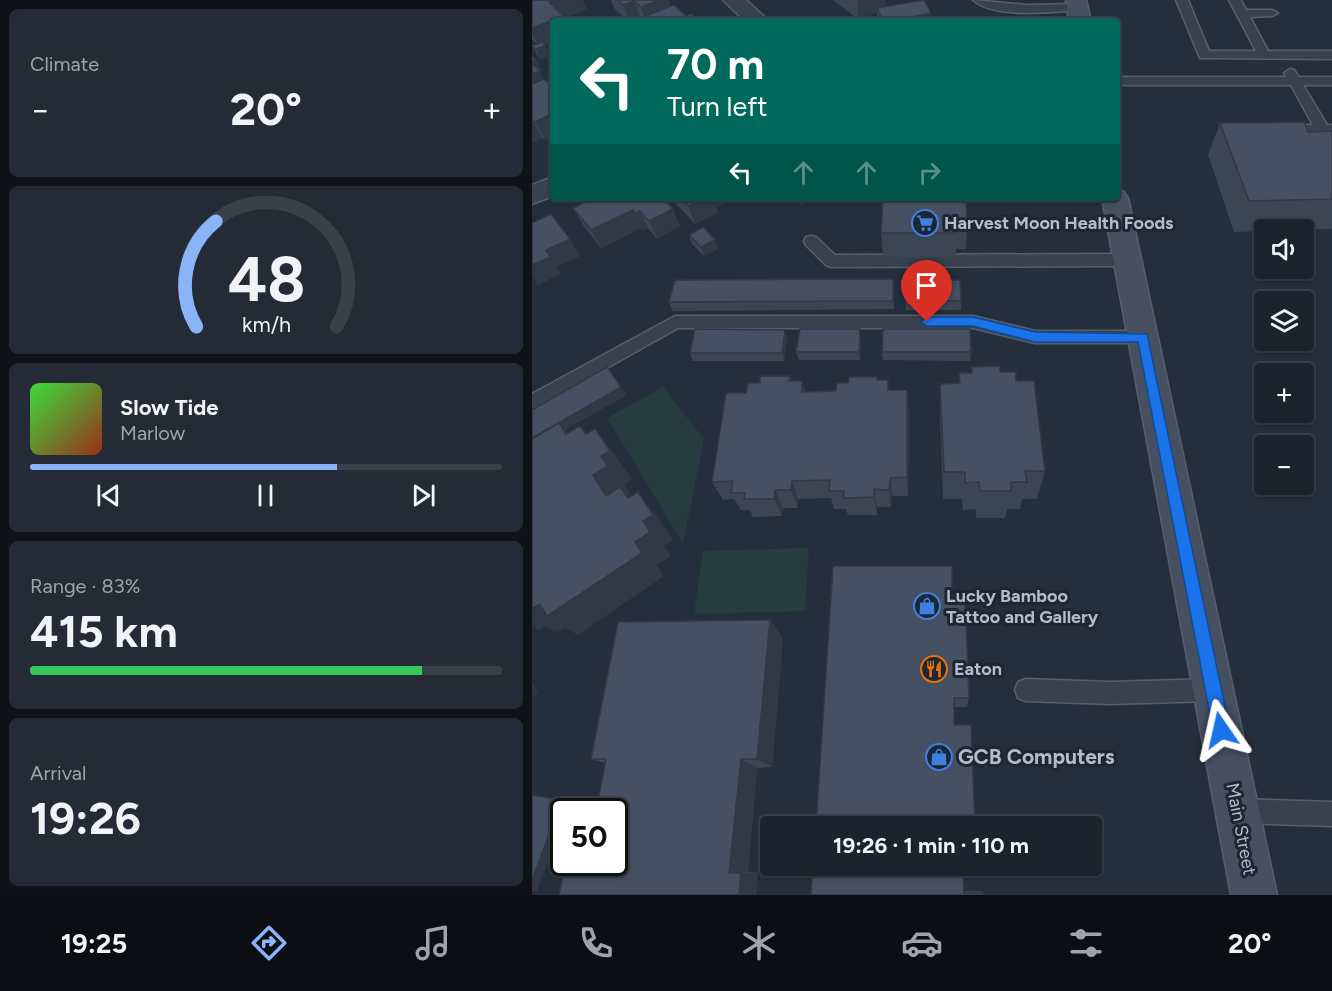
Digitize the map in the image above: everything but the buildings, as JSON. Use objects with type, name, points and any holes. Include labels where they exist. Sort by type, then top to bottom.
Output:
[{"type":"main road","name":"Main Street","points":[[1116,201],[1254,895]]},
{"type":"street","points":[[733,0],[754,18]]},
{"type":"street","points":[[532,195],[550,187]]},
{"type":"lane","points":[[979,0],[1022,8],[1078,10]]},
{"type":"lane","points":[[1182,0],[1204,55],[1332,55]]},
{"type":"lane","points":[[1235,0],[1263,54]]},
{"type":"lane","points":[[1242,14],[1272,14]]},
{"type":"lane","points":[[1279,54],[1294,81],[1327,129]]},
{"type":"lane","points":[[1120,81],[1332,81]]},
{"type":"lane","points":[[1275,129],[1327,129]]},
{"type":"lane","points":[[811,241],[831,261],[1127,260]]},
{"type":"lane","points":[[532,403],[675,322],[973,322],[1035,337],[1143,337]]},
{"type":"lane","points":[[1026,690],[1110,693],[1213,690]]},
{"type":"lane","points":[[1237,811],[1332,814]]},
{"type":"green space","points":[[663,387],[704,439],[683,543],[607,418]]},
{"type":"green space","points":[[809,548],[805,611],[694,614],[703,551]]},
{"type":"place","name":"Harvest Moon Health Foods","points":[[925,223]]},
{"type":"place","name":"Lucky Bamboo Tattoo and Gallery","points":[[927,606]]},
{"type":"place","name":"Eaton","points":[[934,669]]},
{"type":"place","name":"GCB Computers","points":[[939,757]]},
{"type":"route","points":[[927,322],[973,322],[1035,337],[1143,337],[1221,730]]}]
